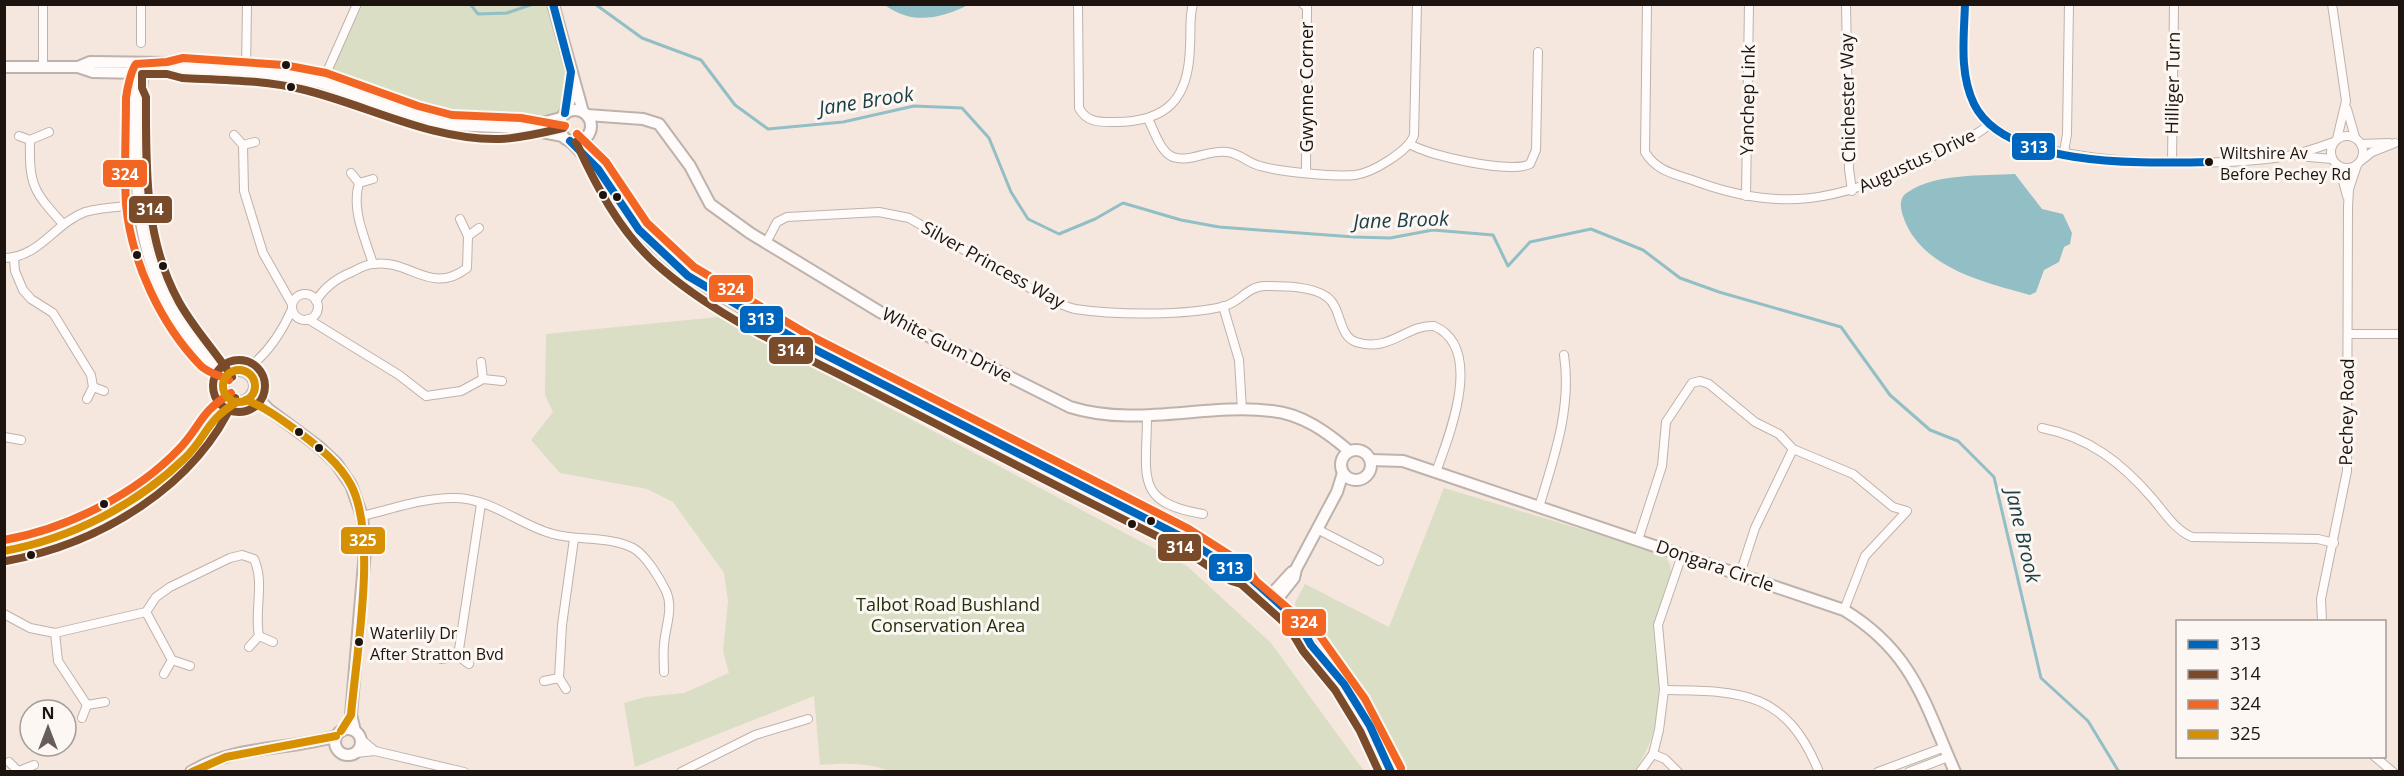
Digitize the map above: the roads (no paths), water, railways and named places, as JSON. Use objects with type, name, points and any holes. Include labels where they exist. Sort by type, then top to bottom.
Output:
[{"type":"street","points":[[43,4],[43,67]]},
{"type":"street","points":[[141,4],[141,43]]},
{"type":"street","points":[[246,70],[247,4]]},
{"type":"street","points":[[322,83],[357,4]]},
{"type":"street","points":[[1078,4],[1078,99],[1083,115],[1100,122],[1148,119],[1166,109],[1176,99],[1188,78],[1193,4]]},
{"type":"street","name":"Gwynne Corner","points":[[1303,4],[1307,7],[1306,171]]},
{"type":"street","points":[[1148,119],[1164,150],[1173,157],[1228,152],[1259,166],[1360,174],[1400,153],[1410,144],[1416,128],[1417,4]]},
{"type":"street","name":"Augustus Drive","points":[[1647,4],[1645,152],[1651,162],[1662,169],[1722,192],[1799,200],[1852,191],[1971,139],[1989,125]]},
{"type":"street","name":"Yanchep Link","points":[[1746,196],[1749,4]]},
{"type":"street","name":"Chichester Way","points":[[1846,4],[1849,169],[1852,191]]},
{"type":"street","points":[[1965,4],[1964,73],[1972,102],[1989,125],[2017,142],[2107,159],[2172,162],[2289,156],[2332,159]]},
{"type":"street","points":[[2064,152],[2067,134],[2069,4]]},
{"type":"street","name":"Hilliger Turn","points":[[2172,162],[2174,4]]},
{"type":"street","points":[[2332,4],[2344,78],[2346,107],[2355,137],[2361,144],[2363,153],[2359,163]]},
{"type":"street","points":[[553,5],[585,113],[591,123],[588,135],[598,169]]},
{"type":"street","points":[[1410,144],[1431,154],[1452,158],[1514,168],[1530,164],[1536,150],[1538,52]]},
{"type":"street","points":[[4,67],[78,67],[90,62],[169,73],[183,68],[246,70],[322,83],[415,116],[450,125],[521,129],[579,142],[600,126],[622,118]]},
{"type":"street","points":[[138,68],[132,91],[136,98],[137,205],[147,252],[167,301],[209,358],[224,388],[268,409],[320,447],[351,485],[362,516],[365,551],[351,715],[358,735],[356,753]]},
{"type":"street","points":[[572,68],[570,100],[559,127],[566,139],[598,169],[639,230],[662,254],[697,281],[802,343],[1184,538],[1237,572],[1240,581],[1271,601],[1290,626],[1300,629],[1345,685],[1371,729],[1391,771]]},
{"type":"street","points":[[2346,107],[2331,150],[2332,159],[2339,166],[2348,168],[2359,163],[2372,152],[2397,143]]},
{"type":"street","points":[[521,129],[563,116],[574,110],[585,113]]},
{"type":"street","name":"White Gum Drive","points":[[585,113],[643,119],[659,124],[690,166],[710,204],[765,243],[880,312],[1070,407],[1101,415],[1147,416],[1242,410],[1274,411],[1313,424],[1334,438],[1345,454],[1362,450],[1370,465]]},
{"type":"street","points":[[19,136],[30,140],[49,132]]},
{"type":"street","points":[[234,135],[243,145],[244,191],[255,219],[262,253],[293,304],[297,317],[324,327],[426,396],[461,391],[483,379],[502,381]]},
{"type":"street","points":[[2289,156],[2346,136],[2355,137]]},
{"type":"street","points":[[30,140],[29,174],[35,189],[63,224]]},
{"type":"street","points":[[243,145],[255,142]]},
{"type":"street","points":[[2361,144],[2397,143]]},
{"type":"street","name":"Pechey Road","points":[[2348,201],[2359,163]]},
{"type":"street","name":"Pechey Road","points":[[2322,620],[2321,599],[2347,471],[2348,201],[2339,166]]},
{"type":"street","points":[[351,173],[359,183]]},
{"type":"street","points":[[359,183],[373,179]]},
{"type":"street","points":[[359,183],[356,192],[358,212],[373,264]]},
{"type":"street","points":[[4,258],[14,258],[33,250],[63,224],[84,213],[137,205]]},
{"type":"street","name":"Silver Princess Way","points":[[765,243],[777,222],[787,217],[887,212],[909,218],[1049,299],[1073,309],[1170,313],[1223,306],[1257,287],[1320,293],[1332,302],[1348,336],[1359,343],[1392,342],[1427,325],[1442,329],[1456,352],[1461,388],[1457,412],[1436,472]]},
{"type":"street","points":[[293,304],[314,298],[342,276],[373,264],[389,264],[436,279],[452,278],[467,268],[468,236],[460,219]]},
{"type":"street","points":[[468,236],[479,228]]},
{"type":"street","points":[[14,258],[15,271],[23,290],[31,299],[52,312],[90,375],[93,387],[87,399]]},
{"type":"street","points":[[314,298],[324,327]]},
{"type":"street","points":[[4,551],[46,543],[79,530],[158,481],[188,455],[217,414],[227,375],[243,374],[256,363],[283,330],[293,304]]},
{"type":"street","points":[[1223,306],[1239,360],[1242,410]]},
{"type":"street","points":[[283,330],[317,312]]},
{"type":"street","points":[[2348,333],[2400,334]]},
{"type":"street","points":[[1539,507],[1561,432],[1567,385],[1564,355]]},
{"type":"street","points":[[209,358],[243,374]]},
{"type":"street","points":[[481,363],[483,379]]},
{"type":"street","points":[[243,374],[245,398]]},
{"type":"street","points":[[1638,540],[1662,466],[1666,422],[1692,383],[1700,381],[1709,384],[1755,422],[1779,434],[1792,449],[1853,474],[1893,507],[1907,511],[1865,556],[1844,610]]},
{"type":"street","points":[[93,387],[104,391]]},
{"type":"street","points":[[217,414],[245,398]]},
{"type":"street","points":[[1147,416],[1148,479],[1151,492],[1158,500],[1178,509],[1203,514]]},
{"type":"street","points":[[2042,428],[2071,434],[2101,450],[2134,478],[2178,528],[2192,537],[2318,539],[2334,543]]},
{"type":"street","points":[[5,438],[21,440]]},
{"type":"street","points":[[1740,574],[1755,528],[1792,449]]},
{"type":"street","points":[[1271,601],[1296,569],[1346,476],[1345,454]]},
{"type":"street","name":"Dongara Circle","points":[[1370,465],[1395,459],[1844,610],[1877,633],[1916,680],[1955,771]]},
{"type":"street","points":[[1346,476],[1363,478],[1370,465]]},
{"type":"street","points":[[362,516],[441,499],[458,498],[517,516],[537,529],[574,539],[623,544],[636,550],[644,558],[666,592],[669,603],[664,645],[664,672]]},
{"type":"street","points":[[458,656],[481,504]]},
{"type":"street","points":[[1317,529],[1379,561]]},
{"type":"street","points":[[566,689],[559,678],[562,625],[574,539]]},
{"type":"street","points":[[4,614],[30,628],[55,633],[146,612],[156,597],[170,587],[230,558],[242,555],[254,559],[260,572],[257,624],[259,636]]},
{"type":"street","points":[[1640,771],[1653,754],[1664,690],[1658,625],[1682,555]]},
{"type":"street","points":[[146,612],[172,660],[190,666]]},
{"type":"street","points":[[55,633],[58,660],[87,705]]},
{"type":"street","points":[[259,636],[273,642]]},
{"type":"street","points":[[249,647],[259,636]]},
{"type":"street","points":[[441,659],[458,656],[469,663]]},
{"type":"street","points":[[164,674],[172,660]]},
{"type":"street","points":[[544,681],[559,678]]},
{"type":"street","points":[[1664,690],[1732,692],[1765,703],[1786,720],[1803,740],[1819,771]]},
{"type":"street","points":[[87,705],[105,702]]},
{"type":"street","points":[[82,718],[87,705]]},
{"type":"street","points":[[336,748],[339,733],[351,715]]},
{"type":"street","points":[[681,771],[755,735],[808,719]]},
{"type":"street","points":[[191,771],[227,756],[259,747],[315,742],[339,733],[358,735],[375,751]]},
{"type":"street","points":[[315,742],[336,748],[345,755],[375,751],[464,771]]},
{"type":"street","points":[[1878,771],[1947,752]]},
{"type":"street","points":[[1909,771],[1947,752]]},
{"type":"street","points":[[1653,754],[1665,759],[1678,771]]},
{"type":"street","points":[[2377,758],[2393,771]]},
{"type":"street","points":[[9,762],[19,771],[34,765]]},
{"type":"water","points":[[885,5],[968,5],[947,14],[926,18],[905,15]]},
{"type":"water","points":[[2015,174],[2042,209],[2063,214],[2072,233],[2070,244],[2064,247],[2059,262],[2044,270],[2036,292],[2030,295],[1974,278],[1939,260],[1911,234],[1901,209],[1901,202],[1905,194],[1932,181],[1945,178]]},
{"type":"waterway","name":"Jane Brook","points":[[470,4],[478,14],[507,13],[533,4]]},
{"type":"waterway","name":"Jane Brook","points":[[595,4],[642,38],[701,60],[735,105],[768,129],[843,122],[914,106],[962,108],[989,138],[1011,192],[1028,219],[1059,234],[1095,219],[1123,203],[1181,220],[1219,227],[1354,237],[1390,238],[1433,230],[1493,235],[1508,266],[1530,242],[1591,229],[1643,250],[1680,278],[1719,292],[1841,327],[1890,395],[1930,430],[1958,441],[1994,477],[2041,678],[2088,721],[2119,772]]},
{"type":"place","name":"Wiltshire Av Before Pechey Rd","points":[[2209,162]]},
{"type":"place","name":"Waterlily Dr After Stratton Bvd","points":[[359,642]]},
{"type":"park label","name":"Talbot Road Bushland Conservation Area","points":[[948,615]]}]
